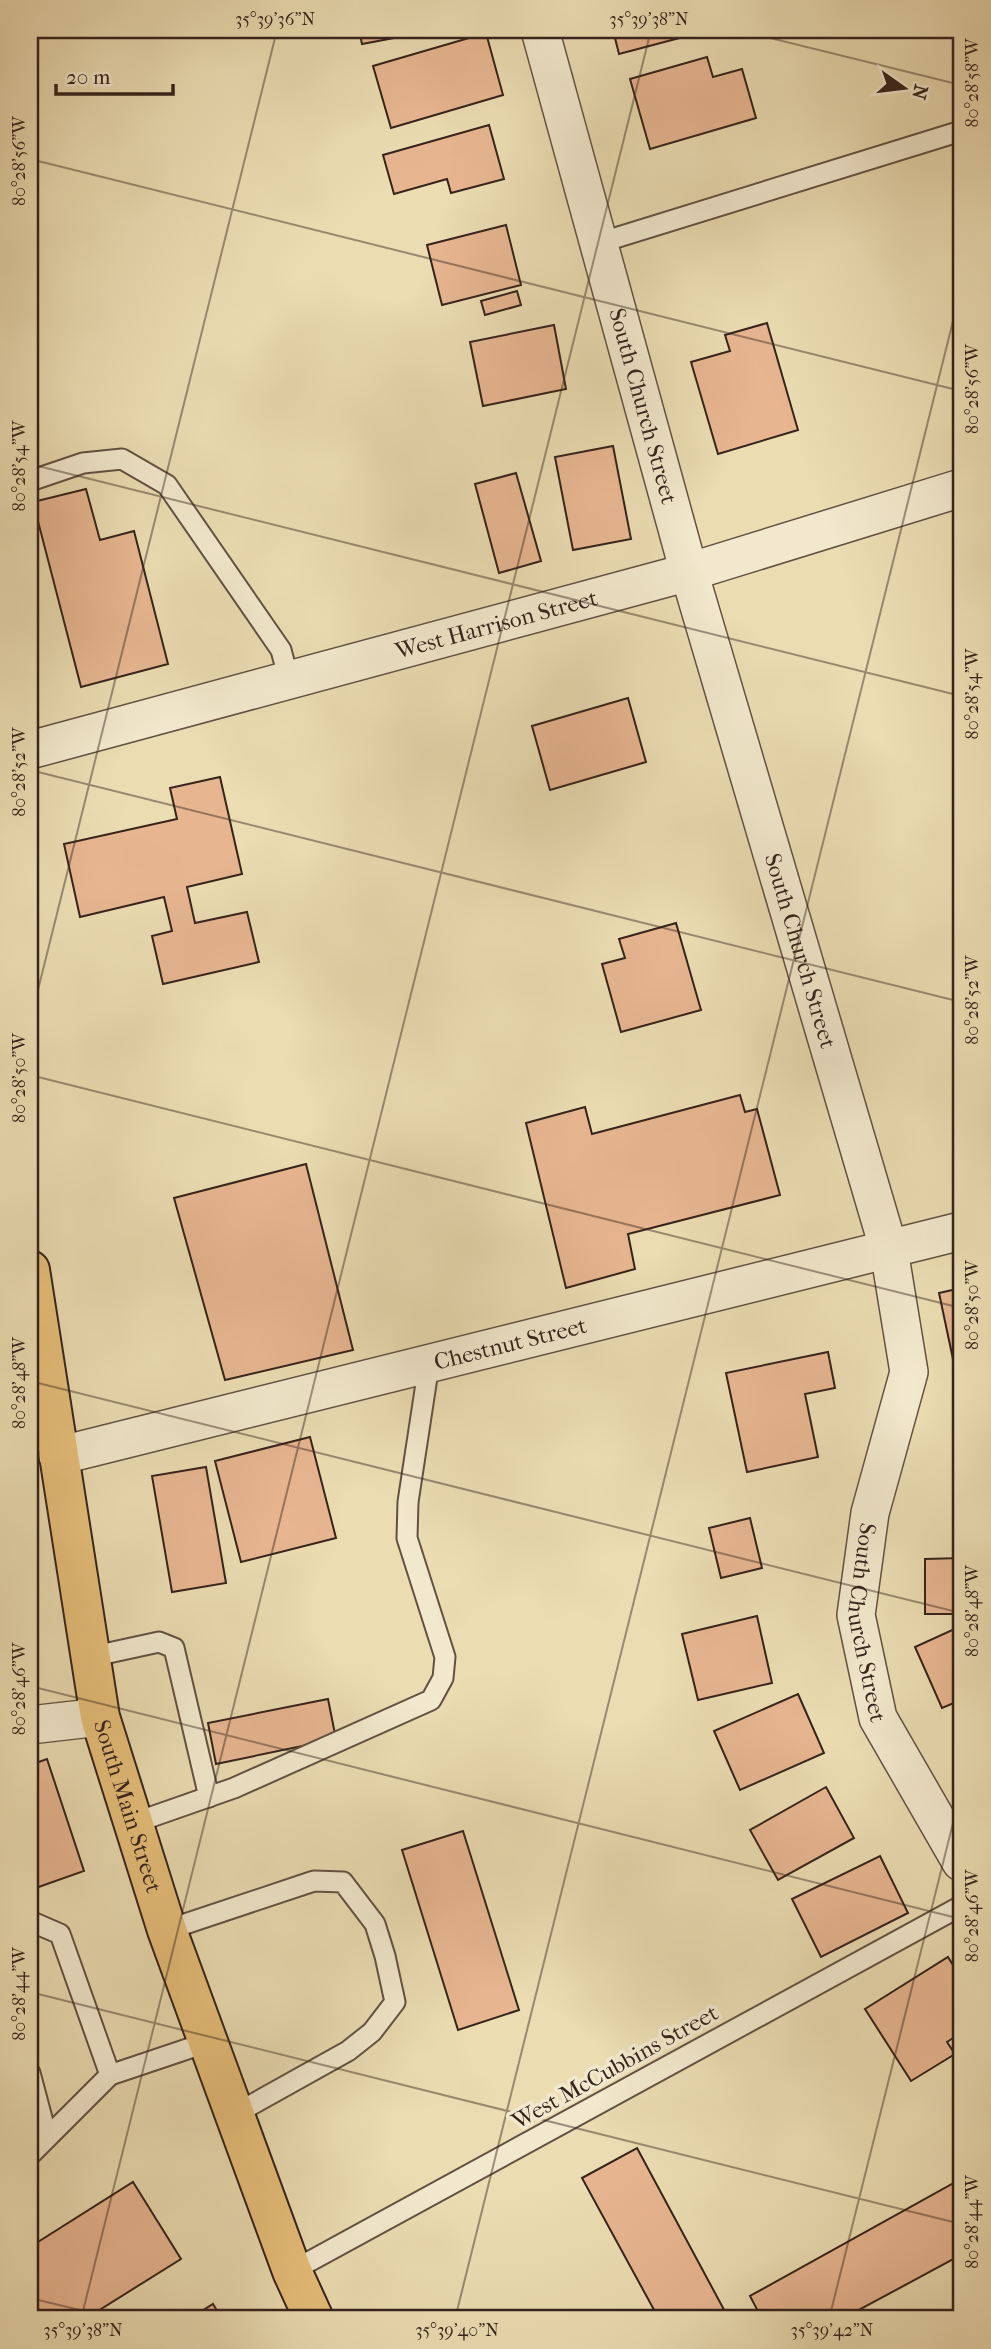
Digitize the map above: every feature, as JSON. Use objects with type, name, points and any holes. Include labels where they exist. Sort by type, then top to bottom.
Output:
[{"type":"main road","name":"South Main Street","points":[[30,1270],[100,1717],[167,1930],[292,2271],[314,2319]]},
{"type":"street","name":"South Church Street","points":[[540,30],[689,572],[889,1250],[909,1372],[870,1513],[856,1615],[878,1718],[961,1862]]},
{"type":"street","name":"West Harrison Street","points":[[30,750],[689,572],[961,488]]},
{"type":"street","name":"Chestnut Street","points":[[58,1456],[961,1231]]},
{"type":"street","points":[[30,1725],[100,1717]]},
{"type":"lane","points":[[599,243],[961,131]]},
{"type":"lane","points":[[30,481],[83,463],[122,459],[167,485],[281,650],[289,680]]},
{"type":"lane","points":[[134,1823],[209,1797],[431,1700],[443,1678],[446,1657],[407,1538],[408,1502],[429,1364]]},
{"type":"lane","points":[[90,1657],[159,1642],[174,1648],[209,1797]]},
{"type":"lane","points":[[167,1930],[314,1881],[343,1882],[375,1924],[395,2001],[372,2032],[348,2051],[234,2114]]},
{"type":"lane","name":"West McCubbins Street","points":[[292,2271],[961,1906]]},
{"type":"lane","points":[[30,1921],[61,1934],[110,2075]]},
{"type":"lane","points":[[30,2155],[110,2075],[208,2042]]},
{"type":"lane","points":[[30,2073],[47,2137]]},
{"type":"building","points":[[359,30],[436,30],[362,44]]},
{"type":"building","points":[[613,30],[701,30],[702,32],[619,54]]},
{"type":"building","points":[[486,33],[503,95],[391,128],[373,66]]},
{"type":"building","points":[[707,57],[713,77],[742,69],[756,118],[650,149],[630,79]]},
{"type":"building","points":[[489,125],[504,179],[451,193],[447,179],[394,194],[383,155]]},
{"type":"building","points":[[506,225],[521,285],[442,305],[427,245]]},
{"type":"building","points":[[517,291],[521,305],[485,315],[481,301]]},
{"type":"building","points":[[767,323],[798,430],[718,454],[691,362],[730,351],[725,335]]},
{"type":"building","points":[[554,325],[566,389],[483,406],[470,342]]},
{"type":"building","points":[[613,446],[631,539],[573,550],[555,457]]},
{"type":"building","points":[[516,473],[541,561],[499,573],[475,484]]},
{"type":"building","points":[[86,489],[100,540],[134,531],[168,664],[81,687],[33,502]]},
{"type":"building","points":[[628,698],[646,762],[550,790],[532,726]]},
{"type":"building","points":[[220,777],[242,874],[187,887],[195,923],[247,912],[259,962],[163,984],[152,936],[172,931],[164,897],[80,917],[64,844],[177,819],[170,788]]},
{"type":"building","points":[[676,923],[701,1010],[621,1032],[602,964],[625,958],[619,939]]},
{"type":"building","points":[[740,1095],[745,1112],[757,1109],[780,1195],[628,1234],[635,1269],[566,1288],[526,1123],[585,1107],[592,1134]]},
{"type":"building","points":[[306,1164],[353,1350],[225,1380],[174,1198]]},
{"type":"building","points":[[961,1288],[961,1377],[957,1378],[939,1293]]},
{"type":"building","points":[[828,1352],[835,1388],[805,1394],[818,1457],[747,1472],[726,1373]]},
{"type":"building","points":[[310,1437],[336,1538],[241,1562],[215,1461]]},
{"type":"building","points":[[206,1467],[226,1583],[172,1592],[152,1476]]},
{"type":"building","points":[[750,1518],[762,1568],[721,1578],[709,1528]]},
{"type":"building","points":[[961,1558],[961,1614],[925,1614],[925,1559]]},
{"type":"building","points":[[757,1616],[772,1683],[698,1700],[682,1634]]},
{"type":"building","points":[[961,1626],[961,1700],[942,1708],[915,1647]]},
{"type":"building","points":[[30,1658],[35,1688],[30,1689]]},
{"type":"building","points":[[798,1694],[824,1753],[740,1790],[714,1731]]},
{"type":"building","points":[[328,1699],[336,1739],[216,1764],[208,1723]]},
{"type":"building","points":[[47,1759],[84,1871],[30,1890],[30,1765]]},
{"type":"building","points":[[826,1787],[854,1838],[778,1880],[750,1830]]},
{"type":"building","points":[[463,1831],[519,2010],[458,2030],[402,1850]]},
{"type":"building","points":[[880,1856],[908,1913],[821,1957],[792,1899]]},
{"type":"building","points":[[948,1957],[961,1978],[961,2033],[947,2042],[955,2054],[911,2081],[865,2009]]},
{"type":"building","points":[[637,2148],[729,2319],[659,2319],[582,2178]]},
{"type":"building","points":[[961,2179],[961,2255],[842,2319],[762,2319],[750,2296]]},
{"type":"building","points":[[133,2182],[181,2259],[85,2319],[30,2319],[30,2247]]},
{"type":"building","points":[[213,2304],[222,2319],[189,2319]]}]
